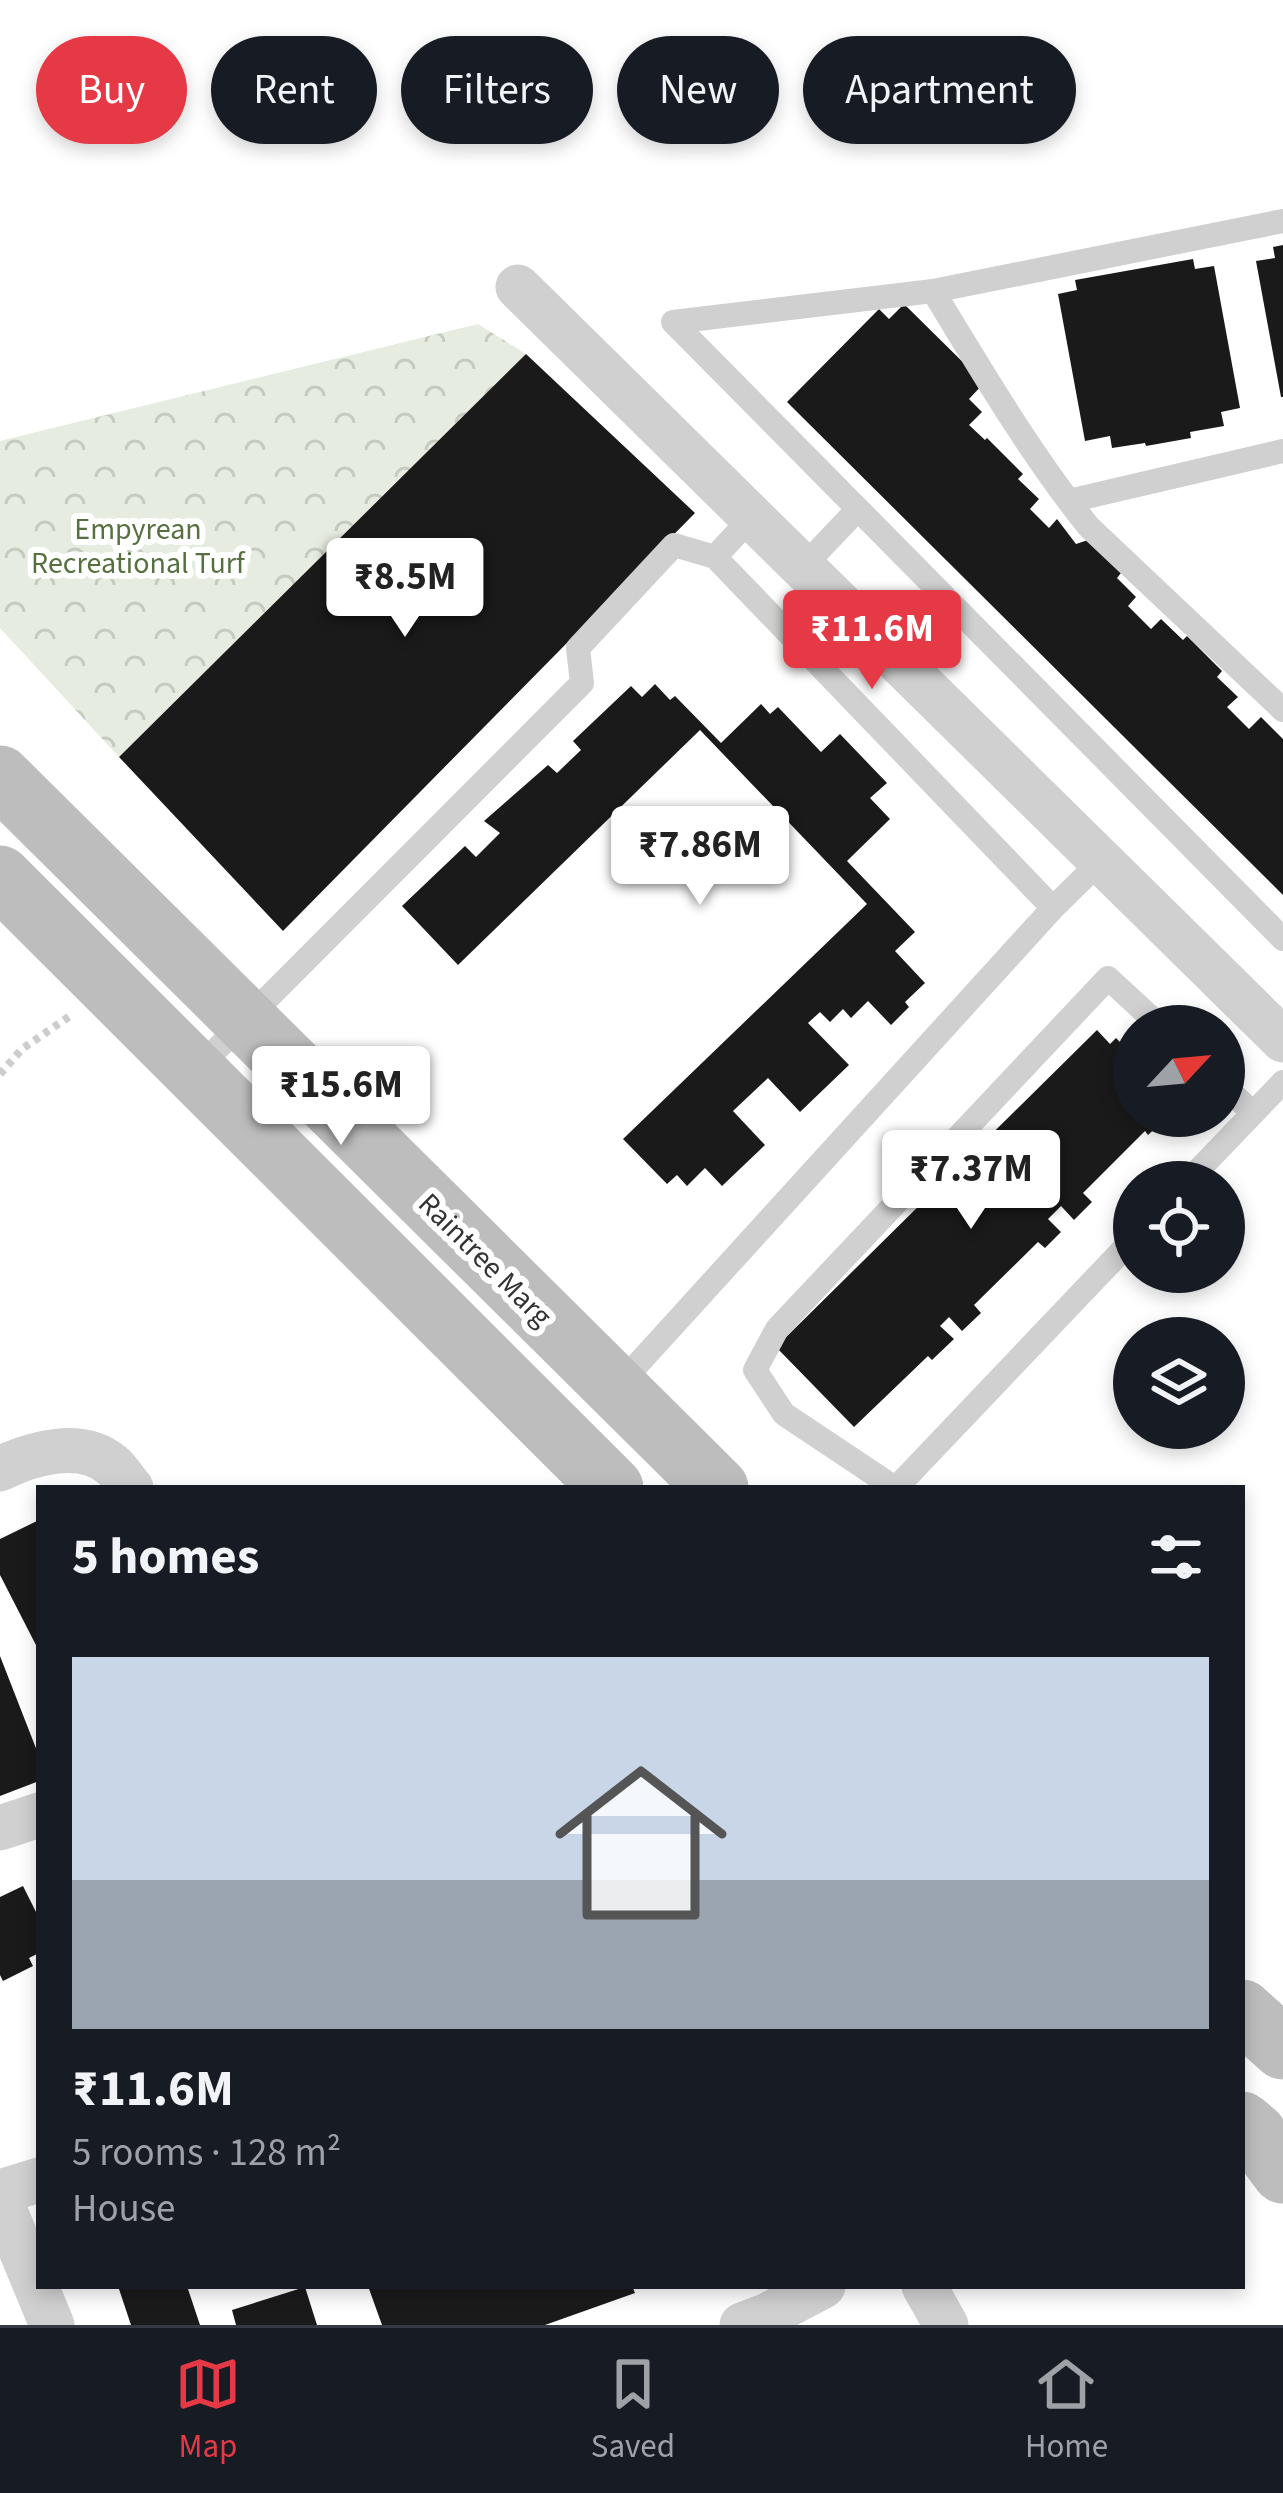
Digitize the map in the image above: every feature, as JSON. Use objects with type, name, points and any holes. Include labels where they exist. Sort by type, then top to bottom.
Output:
[{"type":"main road","name":"Raintree Marg","points":[[0,777],[714,1485]]},
{"type":"main road","points":[[0,878],[609,1485]]},
{"type":"main road","points":[[1245,2014],[1283,2048]]},
{"type":"main road","points":[[1245,2126],[1283,2171]]},
{"type":"street","points":[[518,287],[1283,1040]]},
{"type":"street","points":[[0,1469],[31,1455],[81,1452],[111,1463],[129,1485]]},
{"type":"street","points":[[0,1828],[36,1816]]},
{"type":"street","points":[[1245,2057],[1283,2048]]},
{"type":"street","points":[[36,2181],[0,2195],[36,2285]]},
{"type":"street","points":[[38,2289],[52,2325]]},
{"type":"street","points":[[742,2325],[817,2289]]},
{"type":"street","points":[[926,2289],[946,2325]]},
{"type":"lane","points":[[1283,221],[933,291],[673,322],[1283,939]]},
{"type":"lane","points":[[933,291],[1069,502],[1112,550],[1283,710]]},
{"type":"lane","points":[[1069,502],[1283,451]]},
{"type":"lane","points":[[803,567],[858,509]]},
{"type":"lane","points":[[715,557],[752,517]]},
{"type":"lane","points":[[195,1072],[582,683],[578,648],[674,545],[715,557],[1054,908]]},
{"type":"lane","points":[[615,1389],[1101,861]]},
{"type":"lane","points":[[890,1485],[784,1414],[755,1370],[777,1329],[1108,978],[1137,1005]]},
{"type":"lane","points":[[1207,1161],[1283,1082]]},
{"type":"lane","points":[[1245,1106],[1253,1113]]},
{"type":"lane","points":[[898,1485],[1113,1260]]},
{"type":"path","points":[[0,1074],[22,1049],[111,988]]},
{"type":"green space","name":"Empyrean Recreational Turf","points":[[478,324],[526,354],[119,757],[0,628],[0,441]]},
{"type":"building","points":[[1283,245],[1281,397],[1256,261],[1275,258],[1273,247]]},
{"type":"building","points":[[1193,259],[1195,269],[1214,266],[1240,408],[1221,412],[1224,426],[1190,432],[1191,438],[1112,448],[1110,436],[1085,441],[1058,294],[1077,290],[1075,280]]},
{"type":"building","points":[[904,304],[984,383],[969,399],[982,412],[969,425],[1023,474],[1018,479],[1039,499],[1030,509],[1049,528],[1057,519],[1076,544],[1088,540],[1121,573],[1117,578],[1136,597],[1128,606],[1151,629],[1161,619],[1183,640],[1187,636],[1222,671],[1217,677],[1238,697],[1227,707],[1249,729],[1261,717],[1283,739],[1283,895],[787,402],[879,309],[889,319]]},
{"type":"building","points":[[526,354],[695,513],[283,931],[119,757]]},
{"type":"building","points":[[655,684],[670,700],[675,696],[721,743],[761,704],[770,714],[778,707],[821,752],[840,734],[887,783],[870,798],[890,819],[847,861],[915,932],[895,951],[925,983],[891,1025],[868,1001],[851,1018],[843,1009],[830,1022],[820,1012],[808,1023],[849,1065],[800,1112],[768,1078],[733,1111],[765,1145],[722,1186],[705,1168],[687,1186],[677,1175],[667,1184],[623,1139],[867,904],[700,730],[458,965],[402,906],[465,846],[476,857],[500,833],[484,821],[548,765],[557,773],[581,750],[573,741],[631,686],[642,697]]},
{"type":"building","points":[[1097,1030],[1110,1044],[1113,1041],[1113,1137],[1139,1137],[1083,1193],[1092,1202],[1074,1220],[1061,1206],[1048,1219],[1061,1232],[1045,1248],[1038,1242],[974,1305],[981,1313],[962,1331],[949,1317],[940,1326],[954,1339],[932,1360],[928,1356],[854,1427],[776,1347]]},
{"type":"building","points":[[36,1521],[36,1645],[0,1575],[0,1539]]},
{"type":"building","points":[[0,1656],[36,1748],[36,1782],[0,1796]]},
{"type":"building","points":[[23,1886],[36,1912],[36,1954],[29,1958],[33,1966],[3,1981],[0,1975],[0,1897]]},
{"type":"building","points":[[119,2289],[188,2289],[200,2325],[131,2325]]},
{"type":"building","points":[[306,2289],[317,2325],[236,2325],[232,2310]]},
{"type":"building","points":[[369,2289],[633,2289],[635,2293],[545,2325],[382,2325]]}]
